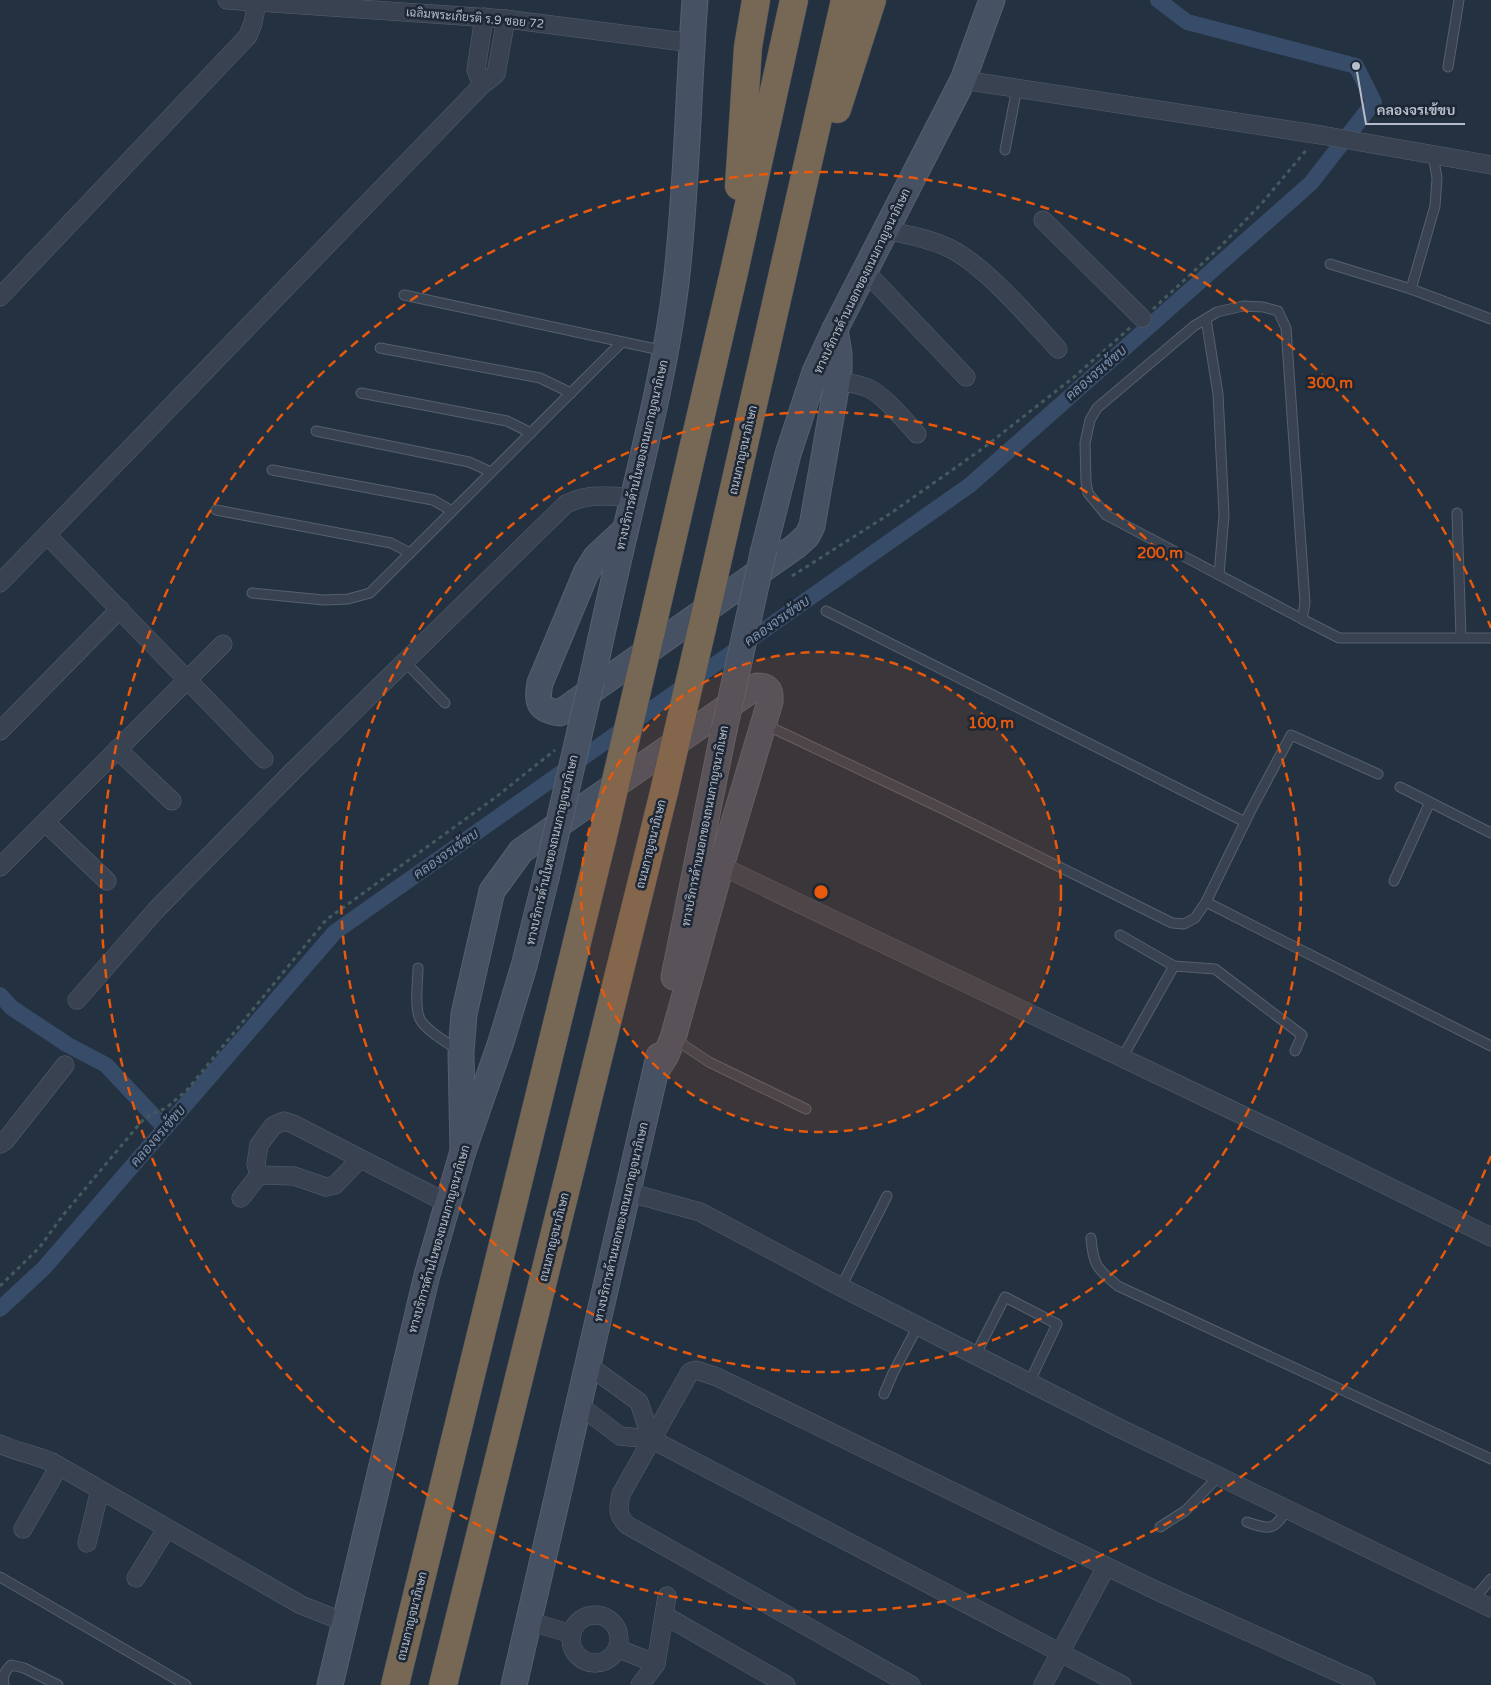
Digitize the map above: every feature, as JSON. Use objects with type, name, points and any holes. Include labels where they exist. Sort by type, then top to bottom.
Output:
[{"type":"highway","points":[[744,0],[748,47]]},
{"type":"highway","points":[[734,272],[748,47],[756,0]]},
{"type":"highway","name":"ถนนกาญจนาภิเษก","points":[[395,1685],[602,840],[734,272],[794,0]]},
{"type":"highway","name":"ถนนกาญจนาภิเษก","points":[[443,1685],[664,792],[846,0]]},
{"type":"highway","points":[[795,222],[813,190],[819,174],[872,0]]},
{"type":"main road","name":"ทางบริการด้านในของถนนกาญจนาภิเษก","points":[[330,1685],[406,1356],[447,1203],[501,1042],[524,966],[651,424],[666,351],[676,283],[688,136],[694,0]]},
{"type":"main road","name":"ทางบริการด้านนอกของถนนกาญจนาภิเษก","points":[[514,1685],[656,1071],[724,730],[764,549],[788,454],[816,372],[835,329],[963,80],[992,0]]},
{"type":"main road","points":[[625,530],[596,557],[586,573],[540,683],[538,702],[543,708],[560,713],[796,546],[807,536],[812,526],[837,382],[839,354],[835,329]]},
{"type":"main road","points":[[463,1151],[461,1053],[464,1014],[492,891],[521,851],[756,686],[763,686],[771,692],[770,702],[720,866],[673,1038],[666,1055],[656,1071]]},
{"type":"street","name":"เฉลิมพระเกียรติ ร.9 ซอย 72","points":[[227,0],[287,2],[506,19],[692,43]]},
{"type":"street","points":[[0,297],[248,36],[253,23],[257,2]]},
{"type":"street","points":[[482,85],[476,70],[484,17]]},
{"type":"street","points":[[0,583],[48,536],[482,85],[496,74],[506,19]]},
{"type":"street","points":[[963,80],[1370,143],[1491,165]]},
{"type":"street","points":[[1043,220],[1142,318]]},
{"type":"street","points":[[886,230],[924,239],[949,248],[970,262],[1000,288],[1058,349]]},
{"type":"street","points":[[865,271],[966,377]]},
{"type":"street","points":[[837,382],[857,384],[870,389],[917,434]]},
{"type":"street","points":[[76,1000],[163,903],[293,771],[566,504],[580,498],[592,496],[633,497]]},
{"type":"street","points":[[48,536],[264,759]]},
{"type":"street","points":[[0,731],[120,609]]},
{"type":"street","points":[[0,867],[223,644]]},
{"type":"street","points":[[117,749],[172,801]]},
{"type":"street","points":[[45,822],[107,881]]},
{"type":"street","points":[[720,866],[1491,1237]]},
{"type":"street","points":[[0,1144],[65,1065]]},
{"type":"street","points":[[259,1175],[256,1164],[259,1145],[272,1126],[284,1122],[294,1124],[447,1203]]},
{"type":"street","points":[[259,1175],[294,1176],[326,1187],[335,1185],[360,1159]]},
{"type":"street","points":[[241,1198],[259,1175]]},
{"type":"street","points":[[628,1192],[700,1212],[841,1288],[975,1356],[1491,1608]]},
{"type":"street","points":[[588,1365],[639,1402],[651,1439]]},
{"type":"street","points":[[910,1685],[627,1525],[620,1517],[618,1509],[620,1494],[684,1379],[690,1372],[696,1370],[717,1377],[1106,1567],[1366,1685]]},
{"type":"street","points":[[578,1405],[620,1436],[651,1439],[1122,1685]]},
{"type":"street","points":[[0,1444],[12,1450],[33,1454],[59,1466],[301,1605],[344,1622]]},
{"type":"street","points":[[23,1529],[59,1466]]},
{"type":"street","points":[[86,1543],[100,1490]]},
{"type":"street","points":[[136,1578],[167,1528]]},
{"type":"street","points":[[1042,1685],[1061,1654],[1106,1567]]},
{"type":"street","points":[[640,1685],[656,1664],[667,1596]]},
{"type":"street","points":[[598,1615],[606,1617],[617,1628],[619,1636],[617,1648],[610,1658],[603,1662],[587,1662],[575,1652],[572,1645],[572,1634],[577,1623],[583,1618],[598,1615]]},
{"type":"street","points":[[664,1615],[786,1685]]},
{"type":"street","points":[[528,1622],[572,1634]]},
{"type":"street","points":[[617,1648],[656,1664]]},
{"type":"lane","points":[[1448,67],[1459,0]]},
{"type":"lane","points":[[1005,150],[1017,88]]},
{"type":"lane","points":[[1411,289],[1435,206],[1437,178],[1433,154]]},
{"type":"lane","points":[[1330,264],[1411,289],[1491,319]]},
{"type":"lane","points":[[404,295],[666,351]]},
{"type":"lane","points":[[1302,620],[1305,603],[1286,328],[1278,311],[1263,307],[1243,306],[1217,312],[1194,326],[1097,408],[1090,420],[1085,443],[1088,493],[1106,514],[1302,620],[1339,638],[1491,638]]},
{"type":"lane","points":[[1206,319],[1218,394],[1224,515],[1219,575]]},
{"type":"lane","points":[[252,593],[324,600],[348,599],[370,593],[622,342]]},
{"type":"lane","points":[[380,348],[540,378],[571,393]]},
{"type":"lane","points":[[361,393],[507,421],[531,432]]},
{"type":"lane","points":[[316,431],[469,462],[492,472]]},
{"type":"lane","points":[[272,470],[433,500],[452,511]]},
{"type":"lane","points":[[216,510],[391,543],[410,553]]},
{"type":"lane","points":[[1457,513],[1461,637]]},
{"type":"lane","points":[[826,611],[1245,822]]},
{"type":"lane","points":[[405,662],[445,702]]},
{"type":"lane","points":[[764,723],[943,809],[1172,923],[1184,924],[1194,918],[1206,902],[1245,822],[1291,735],[1378,774]]},
{"type":"lane","points":[[1400,787],[1491,833]]},
{"type":"lane","points":[[1394,880],[1430,802]]},
{"type":"lane","points":[[1206,902],[1491,1046]]},
{"type":"lane","points":[[1120,935],[1174,966],[1215,969],[1302,1035],[1295,1051]]},
{"type":"lane","points":[[1122,1058],[1174,966]]},
{"type":"lane","points":[[418,968],[417,1007],[420,1019],[429,1029],[461,1053]]},
{"type":"lane","points":[[673,1038],[709,1062],[806,1109]]},
{"type":"lane","points":[[841,1288],[887,1196]]},
{"type":"lane","points":[[1091,1238],[1092,1255],[1099,1271],[1118,1286],[1491,1460]]},
{"type":"lane","points":[[975,1356],[1005,1297],[1057,1324],[1029,1382]]},
{"type":"lane","points":[[884,1394],[918,1326]]},
{"type":"lane","points":[[1160,1527],[1185,1511],[1219,1476]]},
{"type":"lane","points":[[1247,1522],[1265,1528],[1272,1528],[1280,1522],[1287,1509]]},
{"type":"lane","points":[[0,1577],[186,1685]]},
{"type":"lane","points":[[1473,1600],[1491,1579]]},
{"type":"lane","points":[[4,1685],[4,1671],[12,1665],[24,1668],[58,1685]]},
{"type":"waterway","name":"คลองจรเข้ขบ","points":[[0,1309],[44,1268],[335,932],[970,485],[1311,183],[1374,102],[1356,66],[1187,22],[1158,0]]},
{"type":"waterway","points":[[0,995],[12,1008],[68,1045],[106,1065],[165,1128]]},
{"type":"place","name":"คลองจรเข้ขบ","points":[[1356,66]]}]
